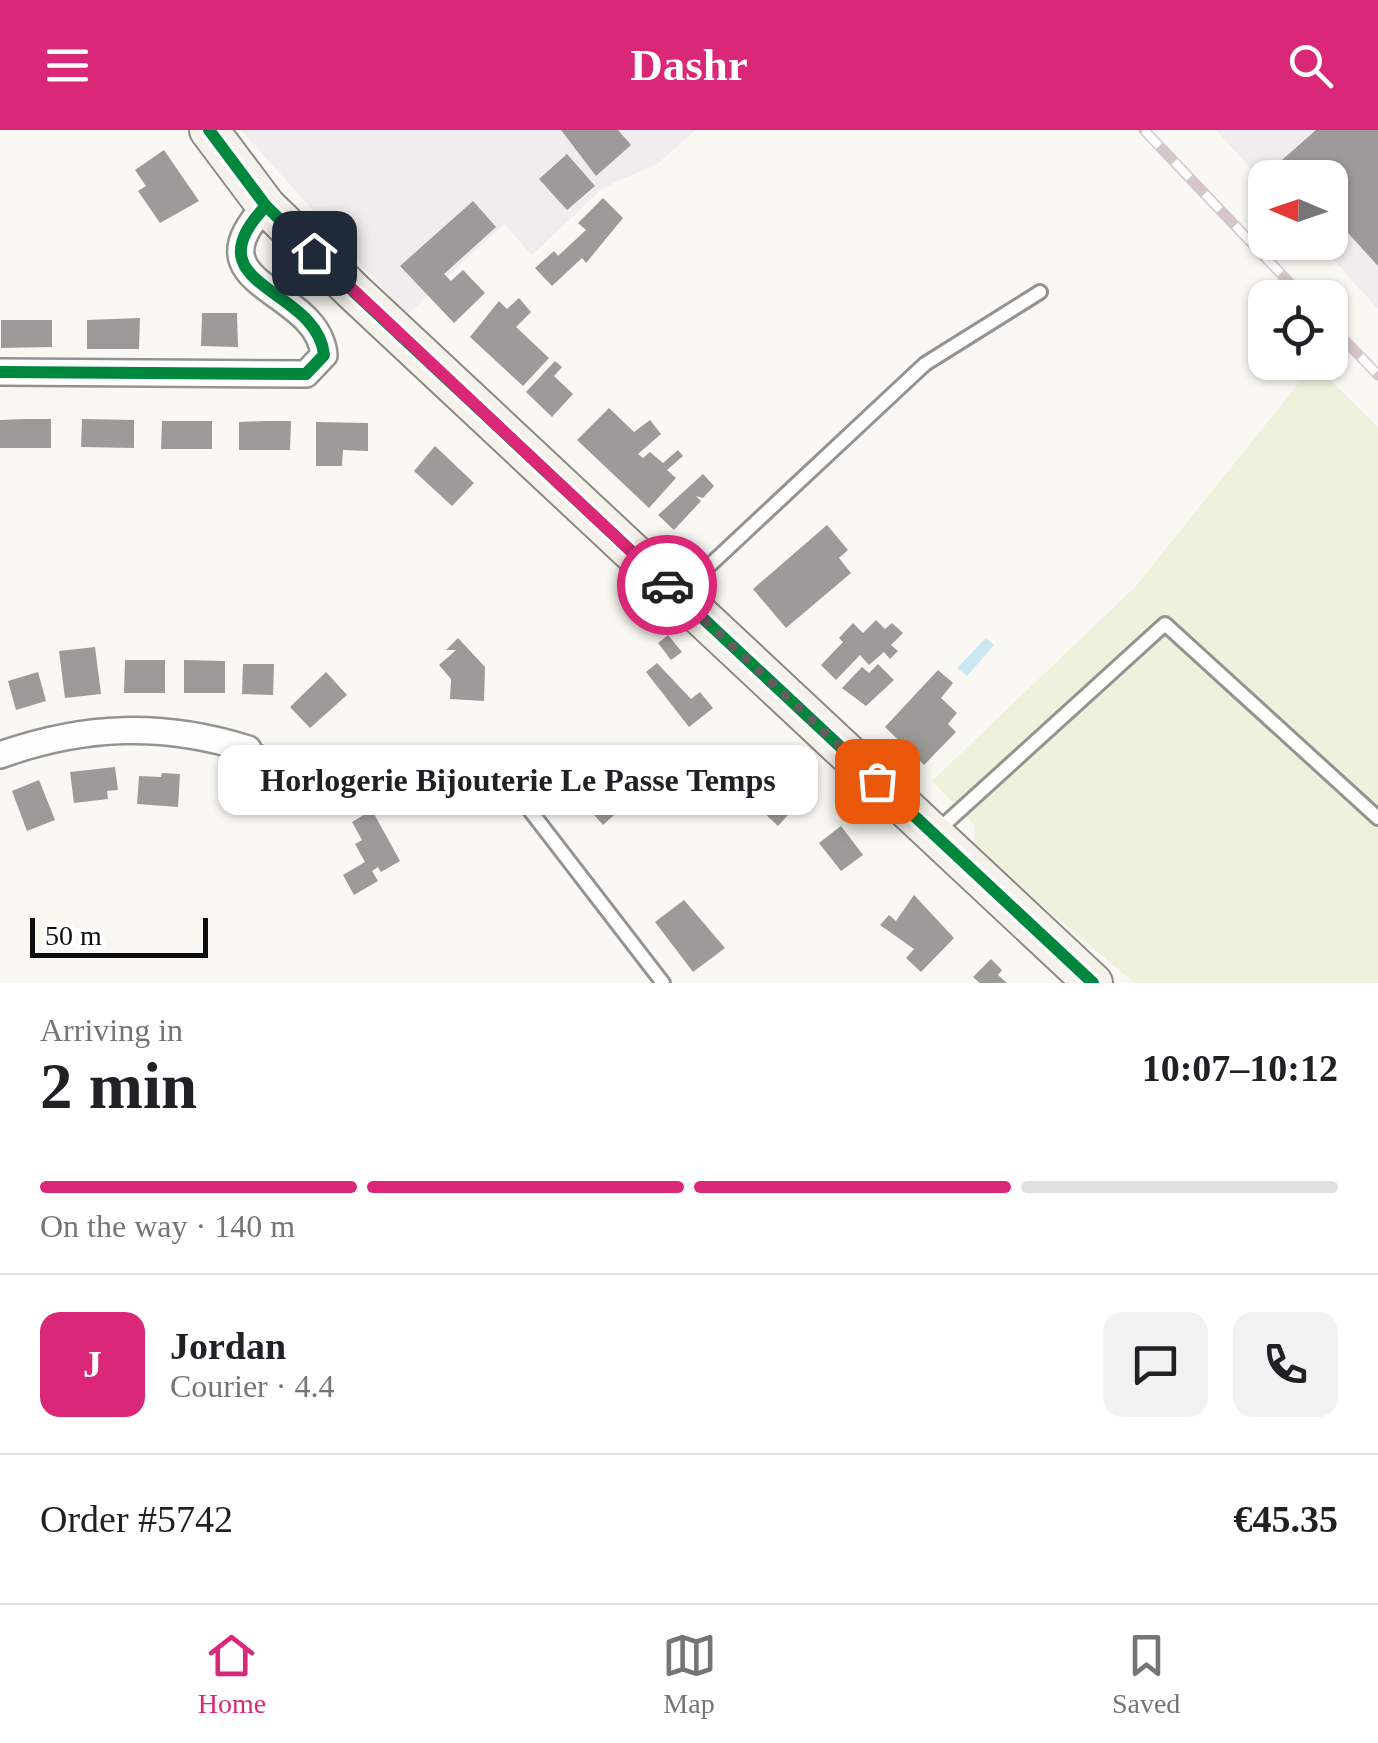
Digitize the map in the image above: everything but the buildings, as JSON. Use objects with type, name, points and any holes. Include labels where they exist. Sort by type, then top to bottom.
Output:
[{"type":"main road","points":[[209,130],[266,206],[1093,983]]},
{"type":"street","points":[[0,372],[306,374],[324,355],[322,338],[311,322],[258,282],[239,254],[240,236],[266,206]]},
{"type":"street","points":[[0,756],[74,734],[124,728],[177,731],[248,749]]},
{"type":"lane","points":[[678,595],[924,364],[1040,292]]},
{"type":"lane","points":[[934,834],[1165,624],[1378,818]]},
{"type":"lane","points":[[248,749],[327,772],[434,764],[500,779],[512,787],[663,983]]},
{"type":"shaded area","points":[[241,130],[696,130],[657,164],[603,188],[532,255],[504,224],[407,315]]},
{"type":"shaded area","points":[[1216,130],[1378,130],[1378,309],[1333,260],[1348,260],[1348,160],[1248,160],[1248,165]]},
{"type":"green space","points":[[1301,380],[1330,380],[1378,427],[1378,983],[1135,983],[975,851],[974,825],[932,781],[1136,586]]},
{"type":"water","points":[[986,638],[994,645],[967,676],[957,668]]},
{"type":"railway","points":[[1144,130],[1287,280]]},
{"type":"railway","points":[[1348,344],[1378,375]]},
{"type":"cycle path","points":[[209,130],[266,206],[354,292],[1093,983]]},
{"type":"cycle path","points":[[0,372],[306,374],[324,355],[317,332],[248,271],[241,254],[246,233],[266,206]]},
{"type":"way so far","points":[[667,585],[877,781]]},
{"type":"place","name":"Horlogerie Bijouterie Le Passe Temps","points":[[877,781]]},
{"type":"route","points":[[314,253],[667,585]]}]
